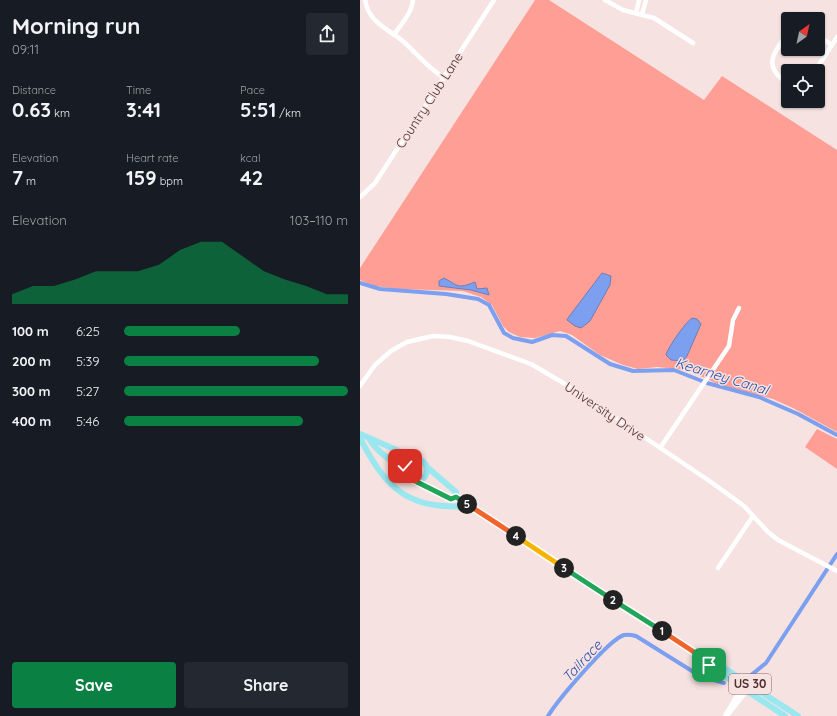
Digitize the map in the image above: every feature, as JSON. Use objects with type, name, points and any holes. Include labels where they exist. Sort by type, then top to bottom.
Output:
[{"type":"main road","name":"US 30","points":[[360,434],[370,440],[381,442],[398,452],[424,461],[428,468],[456,492],[456,497],[700,656],[718,664],[798,716]]},
{"type":"main road","points":[[360,438],[378,471],[390,484],[401,492],[420,502],[429,504],[471,507]]},
{"type":"main road","name":"US 30","points":[[370,440],[375,448],[396,462],[410,478],[451,499],[456,497]]},
{"type":"main road","points":[[405,473],[407,463],[415,458]]},
{"type":"main road","points":[[418,481],[426,476],[428,468]]},
{"type":"main road","name":"US 30","points":[[700,656],[714,669],[785,716]]},
{"type":"street","points":[[365,0],[368,12],[426,65],[443,77]]},
{"type":"street","points":[[394,35],[412,7],[413,0]]},
{"type":"street","name":"Country Club Lane","points":[[361,196],[375,183],[494,0]]},
{"type":"street","points":[[605,0],[623,10],[642,14],[664,23],[693,43]]},
{"type":"street","points":[[636,13],[639,0]]},
{"type":"street","points":[[642,14],[646,0]]},
{"type":"street","points":[[820,64],[837,37]]},
{"type":"street","points":[[825,41],[832,46]]},
{"type":"street","points":[[781,43],[772,58],[774,72],[781,78]]},
{"type":"street","points":[[660,448],[729,346],[733,320],[739,308]]},
{"type":"street","name":"University Drive","points":[[360,386],[375,365],[397,347],[419,338],[450,337],[468,341],[531,364],[548,373],[729,495],[744,506],[767,531],[778,540],[836,570]]},
{"type":"street","points":[[718,568],[753,516]]},
{"type":"street","points":[[726,716],[749,683]]},
{"type":"shaded area","points":[[535,0],[549,0],[704,100],[722,76],[837,150],[837,432],[773,399],[720,385],[687,370],[657,367],[638,369],[623,365],[600,355],[572,335],[560,331],[535,338],[520,337],[509,332],[503,326],[492,305],[481,297],[463,291],[399,289],[374,286],[360,280],[360,268]]},
{"type":"shaded area","points":[[817,429],[837,439],[837,469],[805,447]]},
{"type":"water","points":[[602,273],[611,276],[610,285],[590,321],[581,328],[575,326],[567,320],[568,318]]},
{"type":"water","points":[[444,278],[458,286],[475,282],[477,289],[487,288],[489,295],[471,290],[439,286],[439,281]]},
{"type":"water","points":[[692,318],[697,319],[701,324],[687,356],[683,361],[671,360],[666,355],[667,351],[681,330]]},
{"type":"waterway","name":"Kearney Canal","points":[[360,283],[380,289],[446,294],[478,299],[489,305],[504,333],[513,338],[532,342],[552,335],[566,336],[610,364],[633,371],[674,370],[707,383],[759,397],[798,414],[837,435]]},
{"type":"waterway","name":"Tailrace","points":[[750,676],[766,663],[837,554]]},
{"type":"waterway","name":"Tailrace","points":[[548,716],[572,685],[596,659],[617,639],[624,635],[636,636],[700,676],[724,683]]},
{"type":"route","points":[[405,466],[405,473],[413,480],[418,481],[451,499],[456,497],[700,656],[709,665]]}]
